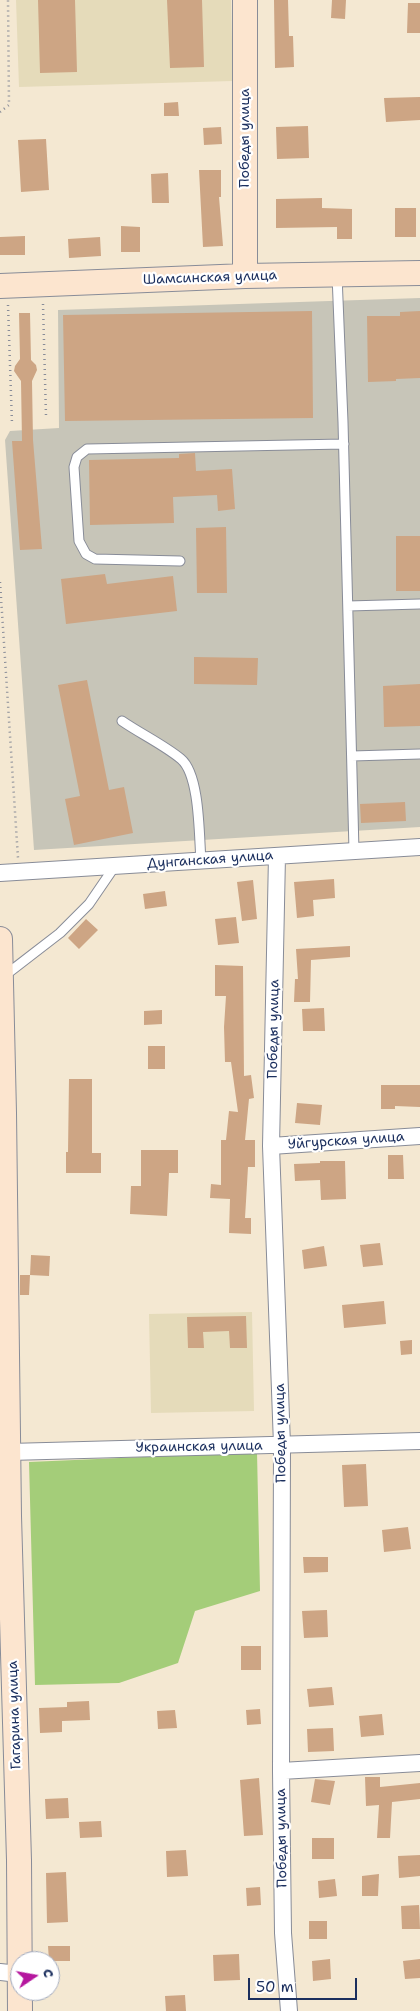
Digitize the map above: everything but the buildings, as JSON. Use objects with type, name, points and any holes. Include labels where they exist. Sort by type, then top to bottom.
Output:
[{"type":"main road","name":"Победы улица","points":[[245,0],[245,276]]},
{"type":"main road","name":"Шамсинская улица","points":[[4,295],[245,276],[420,273]]},
{"type":"main road","name":"Гагарина улица","points":[[0,939],[2,1198],[8,1452],[4,1516],[19,1860],[20,1951]]},
{"type":"street","name":"Дунганская улица","points":[[0,873],[420,847]]},
{"type":"street","name":"Победы улица","points":[[277,856],[271,1146],[282,1445],[281,1771],[283,1933],[289,2011]]},
{"type":"street","name":"Уйгурская улица","points":[[271,1146],[420,1136]]},
{"type":"street","name":"Украинская улица","points":[[8,1452],[420,1441]]},
{"type":"street","points":[[281,1771],[420,1763]]},
{"type":"lane","points":[[337,275],[344,444],[354,851]]},
{"type":"lane","points":[[180,561],[96,559],[86,554],[79,541],[74,467],[77,457],[87,449],[344,444]]},
{"type":"lane","points":[[348,606],[420,604]]},
{"type":"lane","points":[[122,721],[182,760],[190,770],[195,787],[201,861]]},
{"type":"lane","points":[[352,756],[420,754]]},
{"type":"lane","points":[[1,979],[60,933],[89,904],[114,866]]},
{"type":"path","points":[[0,112],[9,105],[8,0]]},
{"type":"path","points":[[4,295],[12,424]]},
{"type":"path","points":[[43,302],[46,416]]},
{"type":"path","points":[[0,582],[19,872]]},
{"type":"shaded area","points":[[16,0],[231,0],[233,81],[19,87]]},
{"type":"shaded area","points":[[420,298],[420,827],[34,850],[5,440],[10,431],[59,428],[58,310]]},
{"type":"shaded area","points":[[252,1312],[254,1411],[151,1413],[149,1314]]},
{"type":"green space","points":[[257,1452],[260,1591],[195,1611],[178,1663],[119,1683],[35,1685],[29,1462]]}]
